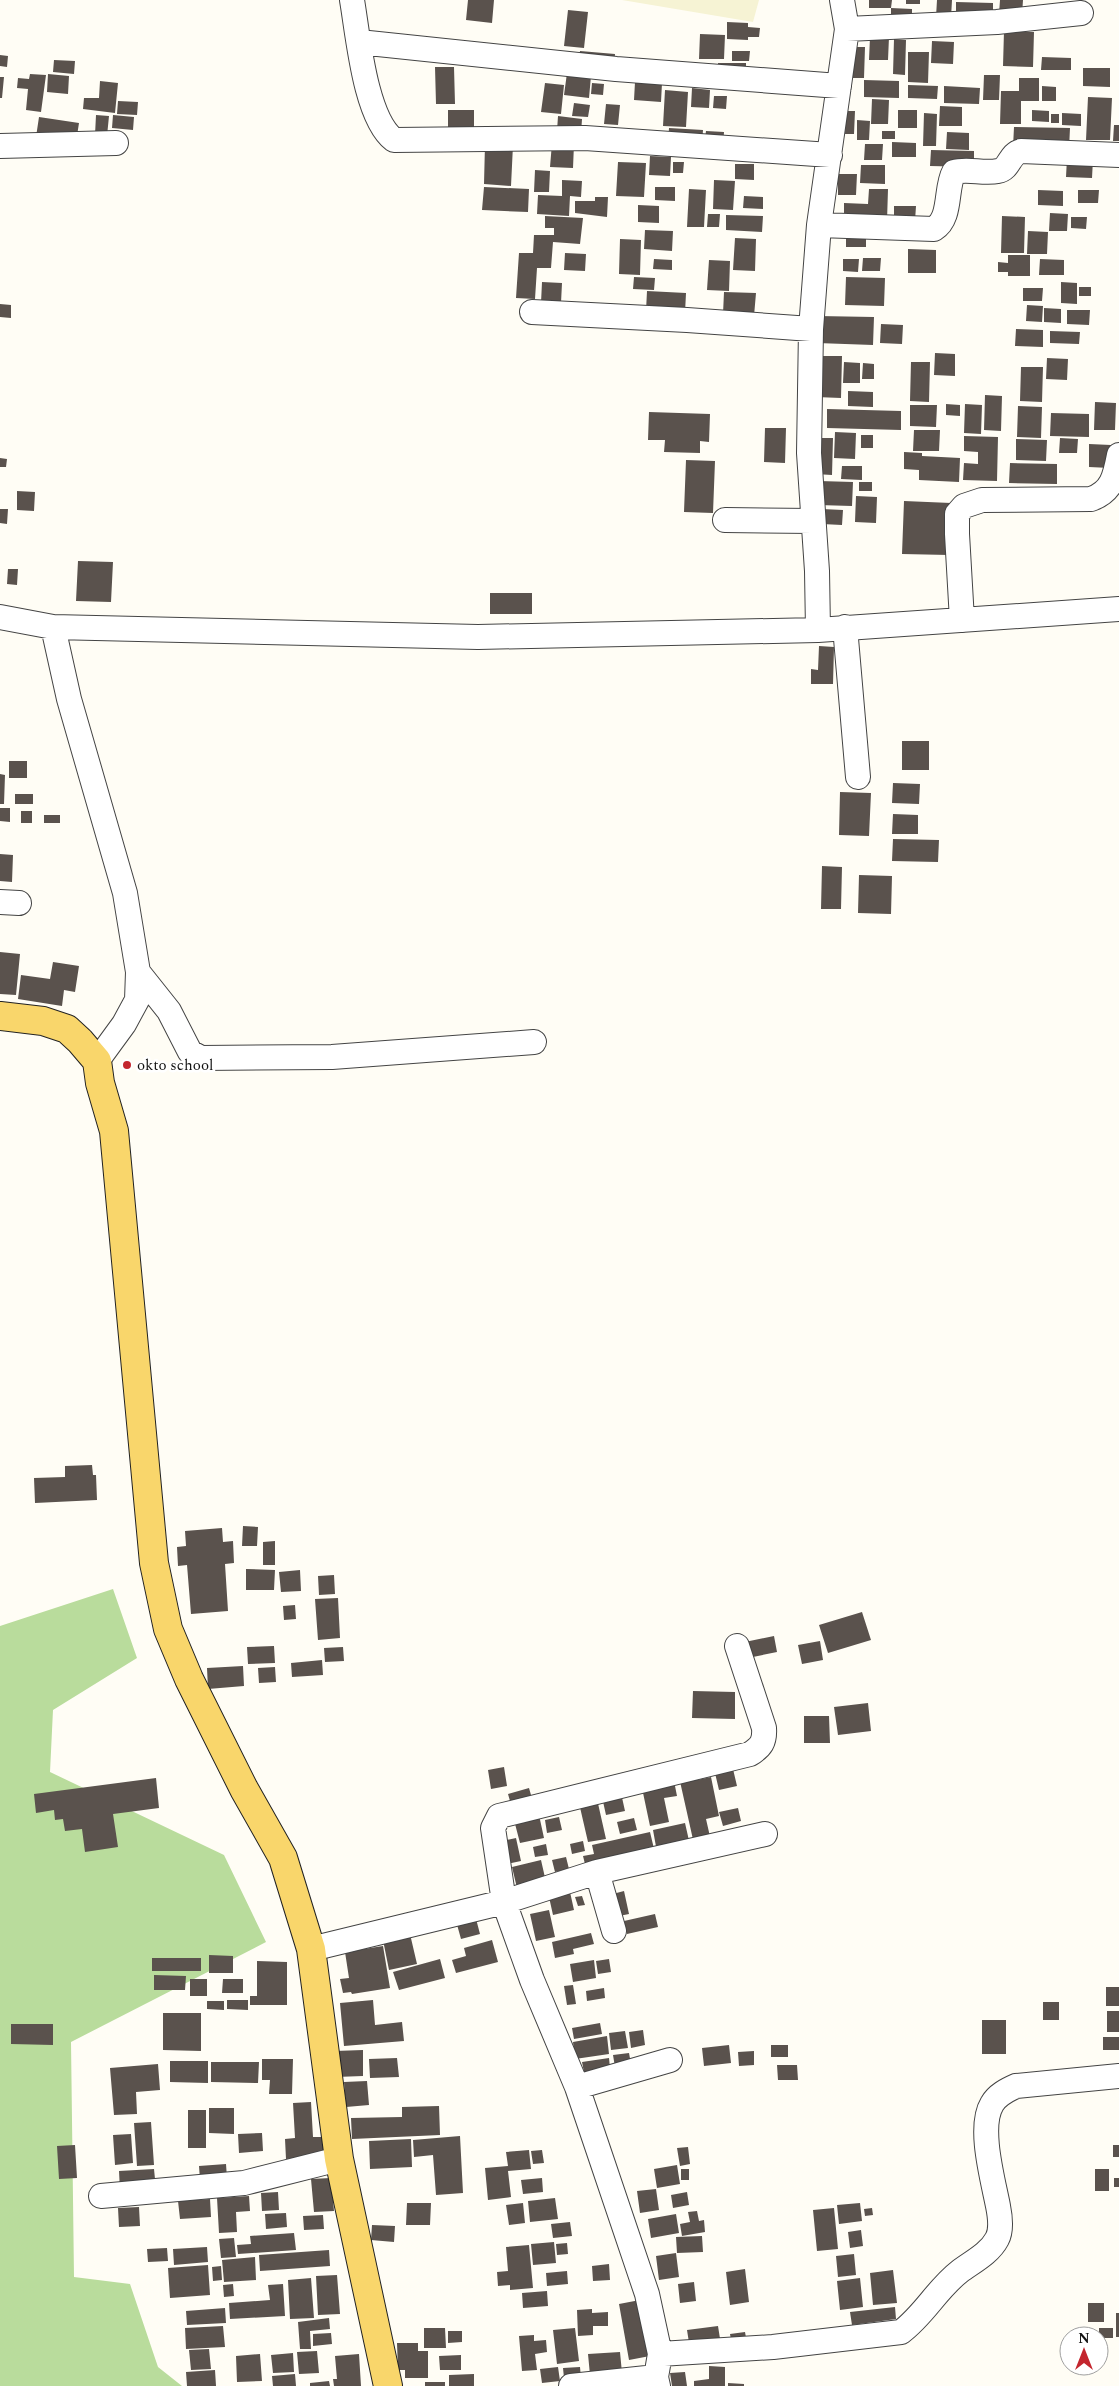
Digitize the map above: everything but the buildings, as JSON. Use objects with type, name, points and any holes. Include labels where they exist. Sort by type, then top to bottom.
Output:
[{"type":"main road","points":[[0,1016],[43,1021],[67,1029],[89,1051],[114,1130],[154,1563],[168,1629],[201,1705],[244,1789],[283,1858],[311,1949],[339,2159],[388,2386]]},
{"type":"street","points":[[352,0],[367,92],[384,131],[394,140],[585,138],[830,155]]},
{"type":"street","points":[[818,630],[817,571],[812,521],[809,454],[811,329],[819,225],[847,29],[842,0]]},
{"type":"street","points":[[847,29],[997,22],[1081,13]]},
{"type":"street","points":[[359,42],[653,73],[839,86]]},
{"type":"street","points":[[0,146],[116,143]]},
{"type":"street","points":[[819,225],[934,228],[941,222],[950,179],[954,172],[999,171],[1006,167],[1014,154],[1021,151],[1119,155]]},
{"type":"street","points":[[532,312],[811,329]]},
{"type":"street","points":[[962,620],[957,514],[964,506],[982,500],[1091,499],[1101,496],[1109,489],[1115,477],[1119,455]]},
{"type":"street","points":[[725,520],[812,521]]},
{"type":"street","points":[[0,617],[53,627],[478,637],[818,630],[1119,609]]},
{"type":"street","points":[[53,627],[77,728],[125,893],[138,972],[137,1000],[124,1024],[89,1051]]},
{"type":"street","points":[[845,627],[858,777]]},
{"type":"street","points":[[138,972],[170,1011],[190,1052],[201,1058],[332,1056],[534,1042]]},
{"type":"street","points":[[571,2386],[657,2382],[660,2354],[647,2294],[577,2087],[532,1980],[504,1902],[493,1828],[499,1816],[750,1754],[759,1749],[764,1740],[764,1728],[737,1646]]},
{"type":"street","points":[[311,1949],[504,1902],[597,1872],[766,1834]]},
{"type":"street","points":[[597,1872],[614,1931]]},
{"type":"street","points":[[577,2087],[670,2060]]},
{"type":"street","points":[[660,2354],[773,2347],[901,2332],[916,2321],[938,2290],[983,2255],[998,2238],[1000,2220],[989,2157],[986,2124],[991,2104],[1001,2093],[1016,2086],[1119,2076]]},
{"type":"street","points":[[101,2196],[244,2183],[339,2159]]},
{"type":"shaded area","points":[[622,0],[759,0],[753,22]]},
{"type":"green space","points":[[113,1589],[137,1658],[53,1710],[50,1772],[224,1855],[266,1942],[71,2042],[74,2277],[130,2284],[158,2367],[182,2386],[0,2386],[0,1626]]},
{"type":"place","name":"okto school","points":[[127,1065]]}]
